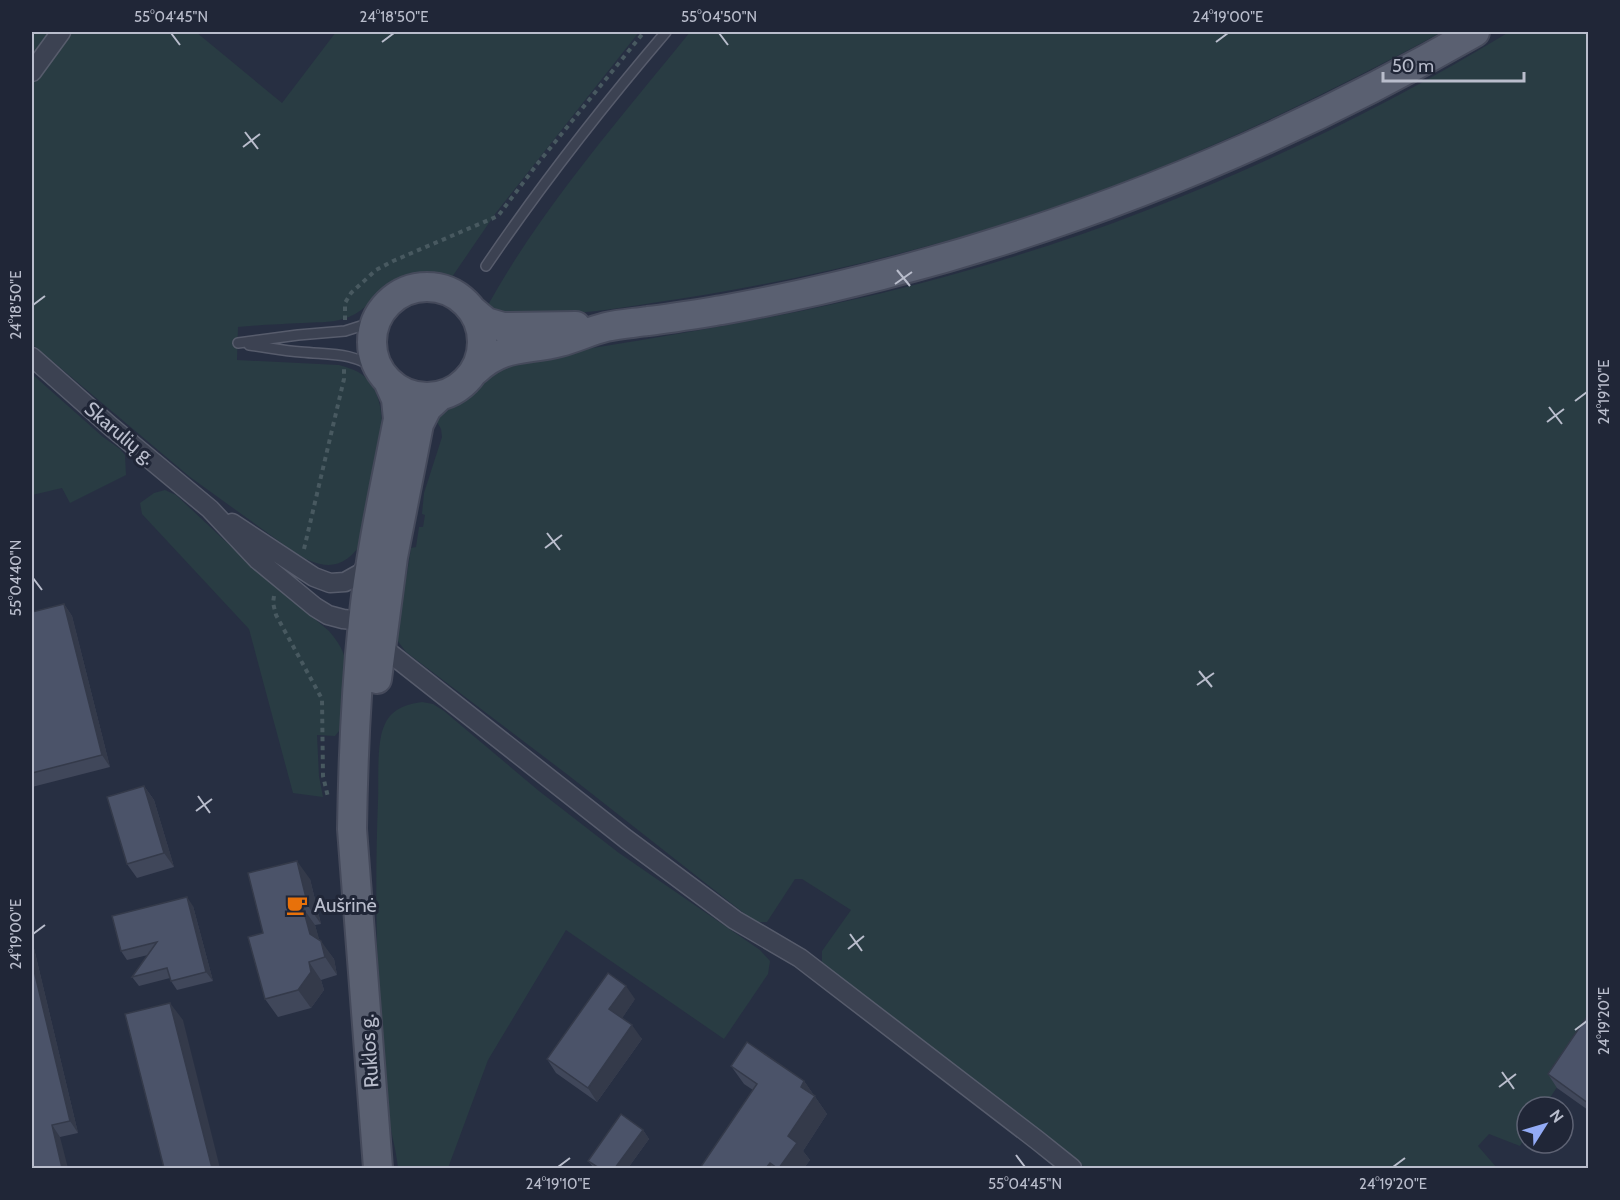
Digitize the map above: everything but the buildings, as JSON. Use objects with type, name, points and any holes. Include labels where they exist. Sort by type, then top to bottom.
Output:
[{"type":"main road","points":[[383,375],[399,390],[412,396],[426,398],[440,396],[461,387],[489,357],[506,351],[557,342],[608,327],[722,310],[834,287],[946,258],[1057,223],[1167,183],[1275,136],[1381,84],[1475,32]]},
{"type":"main road","points":[[362,933],[352,829],[352,777],[363,621],[372,558],[398,418],[396,399],[374,356],[372,342],[374,327],[380,313],[396,297],[418,288],[433,287],[448,291],[462,299],[486,322],[503,327],[554,325],[608,327]]},
{"type":"main road","points":[[473,311],[480,325],[483,340],[476,370]]},
{"type":"main road","points":[[362,933],[372,737],[387,601],[400,512],[419,424],[427,408],[440,396]]},
{"type":"main road","name":"Ruklos g.","points":[[362,933],[378,1168]]},
{"type":"street","points":[[32,72],[61,32]]},
{"type":"street","name":"Skarulių g.","points":[[32,357],[110,426],[210,509],[314,577],[330,583],[345,582],[361,573],[372,558]]},
{"type":"street","name":"Skarulių g.","points":[[210,509],[258,560],[315,608],[343,619],[363,621]]},
{"type":"street","points":[[363,621],[377,614],[387,601]]},
{"type":"street","points":[[381,646],[626,839],[735,920],[800,958],[1071,1168]]},
{"type":"lane","points":[[486,266],[584,132],[666,32]]},
{"type":"lane","points":[[380,313],[364,325],[345,332],[297,335],[238,343],[298,352],[345,355],[362,360],[383,375]]},
{"type":"shaded area","points":[[32,32],[196,32],[282,103],[336,32],[639,32],[495,214],[450,280],[433,276],[408,278],[392,285],[355,314],[338,320],[238,327],[237,360],[339,365],[363,375],[373,387],[382,421],[382,441],[376,483],[364,539],[357,550],[341,562],[324,565],[294,552],[190,477],[32,344]]},
{"type":"shaded area","points":[[690,32],[1442,32],[1302,104],[1195,153],[1098,192],[973,233],[846,267],[781,281],[624,307],[569,314],[522,315],[505,313],[488,305],[557,198]]},
{"type":"shaded area","points":[[1509,32],[1588,32],[1588,1040],[1552,1095],[1515,1095],[1515,1144],[1489,1134],[1478,1146],[1497,1168],[1086,1168],[822,963],[822,951],[851,910],[802,879],[795,879],[767,922],[755,922],[568,775],[406,652],[397,640],[393,627],[394,615],[407,574],[411,548],[416,547],[419,527],[423,527],[424,493],[442,437],[437,422],[438,418],[489,375],[519,360],[819,307],[918,284],[995,262],[1148,210],[1223,179],[1369,111]]},
{"type":"shaded area","points":[[32,374],[103,437],[120,449],[125,455],[126,475],[70,503],[62,488],[32,495]]},
{"type":"shaded area","points":[[165,490],[176,495],[253,567],[329,631],[341,647],[346,666],[339,731],[335,736],[317,735],[319,776],[323,797],[293,793],[249,629],[142,514],[140,503],[154,493]]},
{"type":"shaded area","points":[[422,702],[433,704],[444,711],[539,791],[619,853],[760,950],[770,961],[768,974],[724,1039],[566,930],[488,1060],[448,1168],[398,1168],[388,1114],[381,1030],[376,877],[380,740],[385,724],[391,715],[405,706]]},
{"type":"place","name":"Aušrinė","points":[[297,905]]}]
